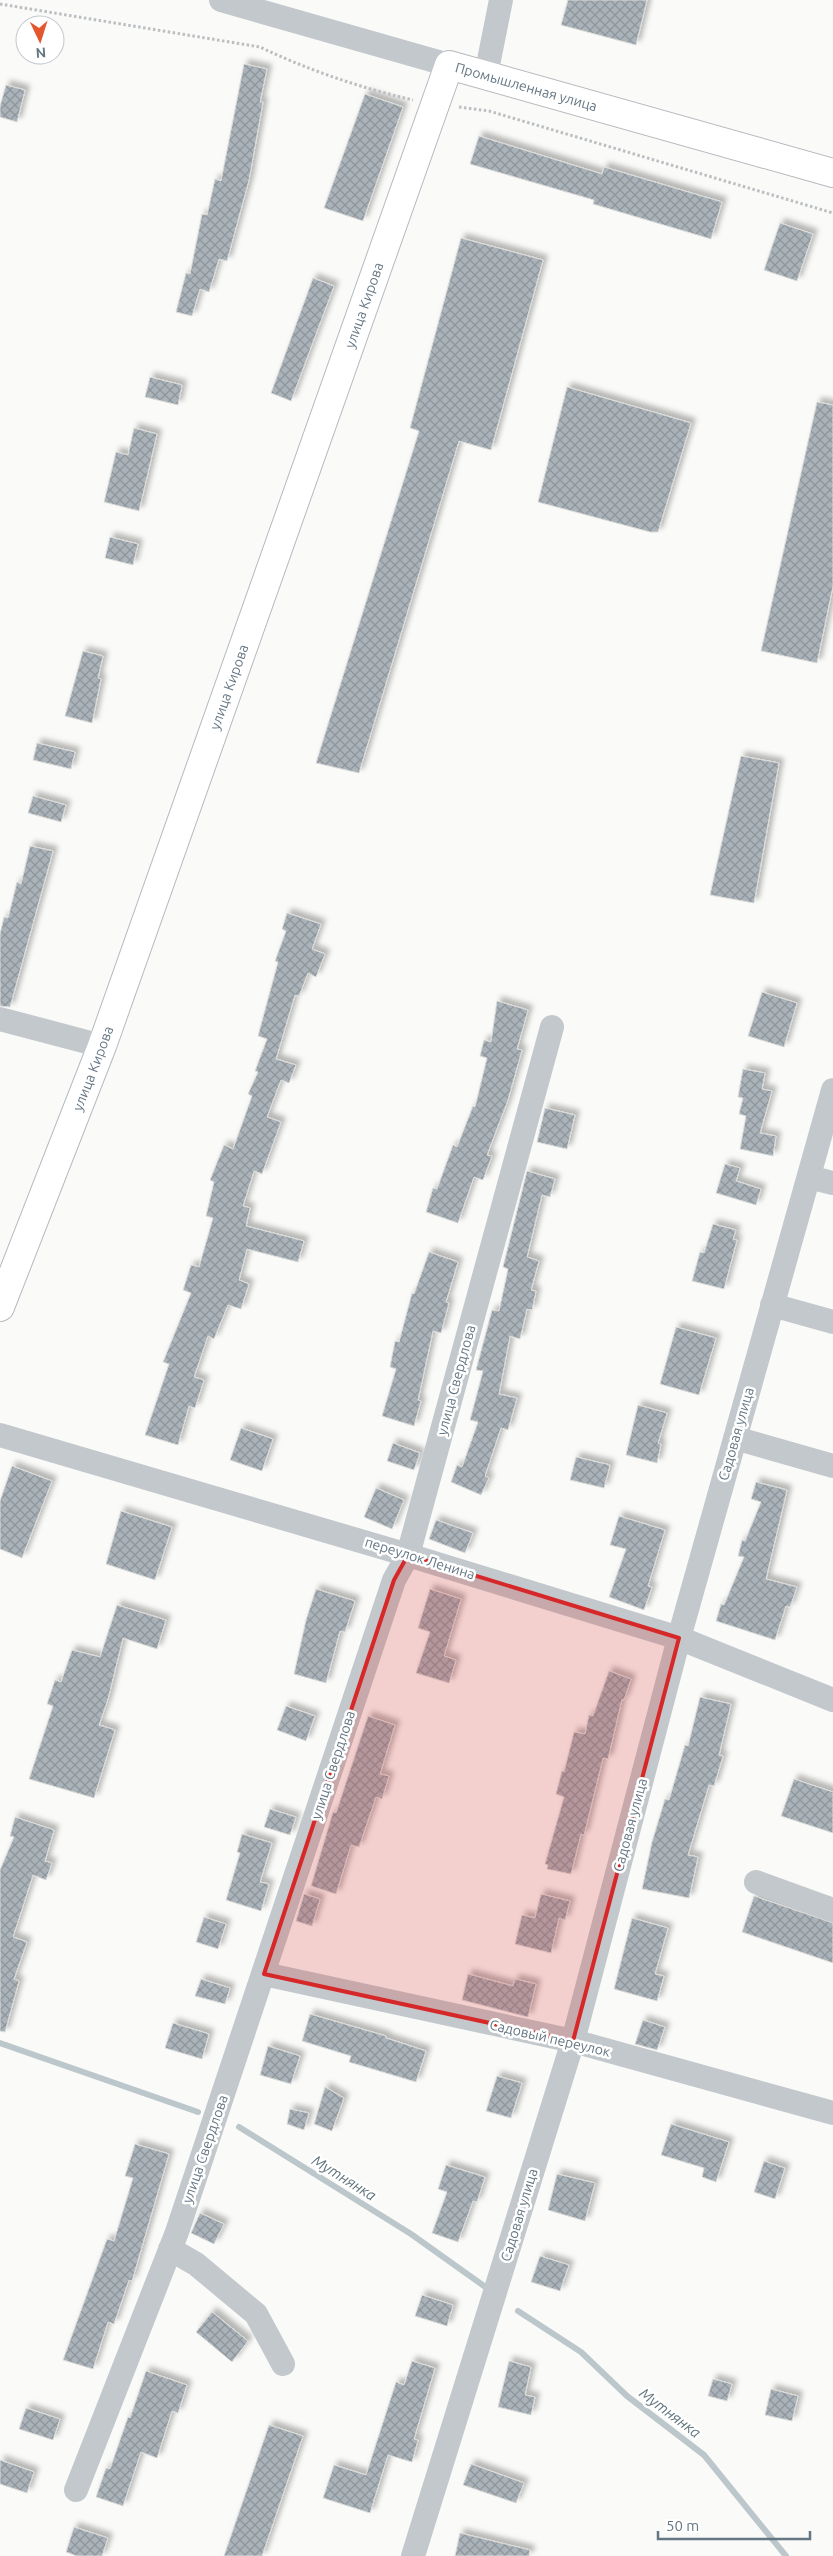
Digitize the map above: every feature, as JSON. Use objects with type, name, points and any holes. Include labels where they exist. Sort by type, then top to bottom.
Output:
[{"type":"main road","name":"Промышленная улица","points":[[449,65],[833,173]]},
{"type":"main road","name":"улица Кирова","points":[[0,1307],[102,1046],[449,65]]},
{"type":"street","name":"Промышленная улица","points":[[220,0],[449,65]]},
{"type":"street","points":[[486,75],[501,0]]},
{"type":"street","points":[[0,1019],[102,1046]]},
{"type":"street","name":"улица Свердлова","points":[[76,2490],[170,2250],[264,1974],[394,1580],[408,1555],[552,1027]]},
{"type":"street","name":"Садовая улица","points":[[413,2556],[573,2041],[679,1638],[833,1090]]},
{"type":"street","points":[[809,1177],[833,1183]]},
{"type":"street","points":[[772,1305],[832,1317]]},
{"type":"street","name":"переулок Ленина","points":[[0,1435],[408,1555],[679,1638],[833,1700]]},
{"type":"street","points":[[735,1438],[833,1466]]},
{"type":"street","points":[[756,1882],[833,1910]]},
{"type":"street","name":"Садовый переулок","points":[[264,1974],[573,2041],[833,2113]]},
{"type":"street","points":[[170,2250],[196,2264],[256,2314],[283,2364]]},
{"type":"highlighted area","points":[[408,1555],[679,1638],[573,2041],[264,1974],[394,1580]]},
{"type":"building","points":[[568,0],[647,0],[636,45],[561,25]]},
{"type":"building","points":[[244,64],[267,69],[260,102],[263,102],[249,180],[227,261],[219,259],[209,292],[200,289],[192,316],[176,312],[186,273],[190,274],[202,214],[207,215],[215,179],[221,181]]},
{"type":"building","points":[[6,85],[25,90],[17,122],[0,117],[0,106]]},
{"type":"building","points":[[365,94],[403,107],[363,221],[324,208]]},
{"type":"building","points":[[479,136],[602,174],[604,167],[722,202],[711,239],[593,204],[594,200],[470,164]]},
{"type":"building","points":[[780,223],[813,234],[797,281],[764,270]]},
{"type":"building","points":[[461,238],[543,260],[491,450],[459,441],[359,773],[316,763],[419,431],[410,428]]},
{"type":"building","points":[[313,278],[334,286],[291,401],[271,393]]},
{"type":"building","points":[[150,377],[182,385],[178,405],[145,397]]},
{"type":"building","points":[[567,387],[691,423],[658,532],[650,532],[538,502]]},
{"type":"building","points":[[817,402],[833,405],[833,586],[817,663],[761,651]]},
{"type":"building","points":[[134,428],[157,434],[139,511],[104,502],[116,452],[128,455]]},
{"type":"building","points":[[110,537],[138,544],[133,565],[105,558]]},
{"type":"building","points":[[83,651],[103,656],[98,678],[101,679],[92,723],[65,716]]},
{"type":"building","points":[[37,743],[75,752],[71,769],[33,760]]},
{"type":"building","points":[[741,756],[779,763],[754,903],[710,895]]},
{"type":"building","points":[[33,796],[66,805],[61,822],[28,813]]},
{"type":"building","points":[[30,846],[53,851],[10,1007],[0,1006],[0,934],[4,917],[8,918],[17,882],[21,884]]},
{"type":"building","points":[[287,913],[321,924],[312,949],[325,954],[316,977],[308,973],[299,996],[295,995],[276,1059],[296,1065],[289,1083],[281,1080],[267,1117],[281,1122],[262,1174],[254,1171],[243,1206],[250,1208],[246,1226],[304,1241],[298,1262],[247,1249],[239,1280],[249,1284],[241,1309],[228,1305],[214,1339],[208,1336],[194,1377],[204,1380],[195,1408],[189,1406],[178,1445],[145,1435],[169,1364],[163,1362],[191,1293],[183,1290],[191,1265],[199,1267],[213,1218],[206,1216],[214,1182],[210,1180],[224,1145],[233,1149],[252,1096],[248,1094],[258,1072],[255,1071],[267,1039],[258,1036],[278,962],[275,961],[286,931],[282,929]]},
{"type":"building","points":[[762,992],[797,1003],[784,1047],[748,1036]]},
{"type":"building","points":[[497,1001],[528,1010],[517,1049],[522,1050],[508,1100],[487,1155],[492,1156],[483,1180],[474,1177],[458,1223],[426,1212],[433,1188],[437,1189],[453,1145],[457,1147],[473,1106],[475,1107],[487,1058],[480,1056],[484,1040],[491,1042]]},
{"type":"building","points":[[743,1069],[765,1073],[762,1089],[772,1091],[760,1133],[776,1136],[773,1156],[740,1149],[746,1116],[739,1114],[743,1098],[738,1097]]},
{"type":"building","points":[[545,1108],[575,1115],[567,1149],[537,1142]]},
{"type":"building","points":[[725,1164],[740,1168],[736,1181],[761,1189],[756,1205],[716,1193]]},
{"type":"building","points":[[527,1171],[555,1179],[550,1197],[542,1195],[527,1257],[539,1261],[531,1290],[536,1291],[532,1310],[527,1309],[520,1339],[510,1336],[499,1394],[517,1398],[508,1430],[501,1428],[485,1476],[489,1478],[481,1495],[451,1482],[457,1465],[462,1467],[478,1422],[470,1420],[483,1371],[476,1370],[492,1310],[499,1311],[508,1269],[503,1267]]},
{"type":"building","points":[[713,1224],[736,1230],[733,1239],[737,1240],[724,1289],[692,1281],[700,1252],[704,1253]]},
{"type":"building","points":[[429,1252],[458,1262],[446,1302],[449,1303],[441,1333],[433,1331],[418,1400],[421,1401],[414,1426],[382,1416],[396,1369],[390,1367],[395,1341],[399,1342],[412,1293],[414,1294]]},
{"type":"building","points":[[676,1327],[716,1338],[699,1395],[660,1384]]},
{"type":"building","points":[[638,1405],[667,1413],[658,1443],[661,1444],[657,1463],[626,1455]]},
{"type":"building","points":[[241,1428],[273,1439],[262,1471],[230,1460]]},
{"type":"building","points":[[393,1443],[420,1453],[414,1470],[387,1461]]},
{"type":"building","points":[[576,1457],[610,1465],[604,1488],[570,1480]]},
{"type":"building","points":[[12,1466],[52,1481],[22,1558],[0,1549],[0,1501]]},
{"type":"building","points":[[756,1482],[787,1490],[766,1579],[797,1587],[790,1607],[786,1606],[775,1640],[716,1621],[721,1604],[724,1605],[744,1557],[738,1556],[742,1540],[745,1541],[761,1502],[751,1499]]},
{"type":"building","points":[[376,1488],[404,1500],[392,1529],[364,1517]]},
{"type":"building","points":[[121,1511],[172,1527],[155,1580],[106,1564]]},
{"type":"building","points":[[619,1516],[665,1530],[648,1586],[652,1587],[644,1610],[609,1597],[626,1549],[610,1545]]},
{"type":"building","points":[[436,1520],[473,1533],[465,1553],[429,1539]]},
{"type":"building","points":[[316,1589],[355,1601],[345,1632],[340,1631],[326,1683],[294,1674],[306,1620]]},
{"type":"building","points":[[430,1589],[461,1599],[444,1656],[456,1660],[449,1683],[416,1673],[430,1632],[418,1628]]},
{"type":"building","points":[[117,1605],[166,1620],[157,1649],[123,1638],[108,1699],[99,1725],[115,1730],[94,1798],[29,1779],[53,1706],[47,1704],[55,1680],[61,1682],[72,1650],[100,1657]]},
{"type":"building","points":[[609,1671],[631,1679],[624,1700],[622,1699],[608,1759],[603,1758],[584,1835],[581,1834],[571,1874],[547,1869],[548,1865],[545,1864],[564,1797],[556,1794],[562,1771],[564,1772],[574,1732],[585,1734],[589,1715],[593,1716]]},
{"type":"building","points":[[700,1697],[731,1704],[719,1755],[723,1756],[714,1786],[709,1785],[688,1855],[698,1857],[689,1898],[642,1889],[652,1842],[665,1799],[669,1800],[685,1745],[688,1746]]},
{"type":"building","points":[[286,1706],[315,1716],[306,1741],[277,1730]]},
{"type":"building","points":[[368,1716],[395,1725],[380,1774],[389,1776],[382,1799],[376,1797],[359,1847],[351,1845],[336,1894],[311,1886],[333,1812],[336,1813]]},
{"type":"building","points":[[794,1779],[833,1792],[833,1833],[781,1816]]},
{"type":"building","points":[[270,1809],[296,1817],[290,1835],[264,1827]]},
{"type":"building","points":[[15,1817],[54,1830],[45,1861],[52,1863],[46,1880],[33,1875],[13,1937],[27,1942],[14,1979],[19,1981],[5,2032],[0,2031],[0,1870],[14,1837],[10,1836]]},
{"type":"building","points":[[242,1834],[272,1843],[260,1882],[269,1884],[261,1911],[226,1900],[240,1853],[237,1852]]},
{"type":"building","points":[[304,1894],[320,1899],[312,1926],[296,1921]]},
{"type":"building","points":[[541,1894],[570,1901],[565,1920],[559,1918],[551,1953],[515,1944],[522,1915],[535,1918]]},
{"type":"building","points":[[754,1896],[833,1923],[833,1963],[742,1932]]},
{"type":"building","points":[[204,1917],[226,1924],[218,1949],[196,1942]]},
{"type":"building","points":[[632,1918],[668,1928],[655,1974],[664,1976],[657,2001],[614,1989]]},
{"type":"building","points":[[468,1974],[513,1986],[515,1979],[536,1984],[528,2017],[462,2000]]},
{"type":"building","points":[[201,1979],[230,1988],[225,2004],[195,1996]]},
{"type":"building","points":[[310,2014],[386,2036],[386,2038],[426,2051],[416,2082],[349,2062],[351,2056],[302,2041]]},
{"type":"building","points":[[643,2020],[665,2027],[657,2050],[635,2044]]},
{"type":"building","points":[[173,2023],[209,2034],[202,2059],[165,2048]]},
{"type":"building","points":[[268,2046],[300,2056],[291,2084],[260,2075]]},
{"type":"building","points":[[497,2076],[522,2083],[511,2118],[486,2111]]},
{"type":"building","points":[[325,2087],[344,2098],[332,2131],[314,2124]]},
{"type":"building","points":[[290,2109],[309,2113],[304,2130],[287,2124]]},
{"type":"building","points":[[671,2124],[729,2142],[716,2182],[702,2177],[704,2168],[661,2155]]},
{"type":"building","points":[[135,2144],[169,2154],[132,2281],[129,2280],[114,2324],[108,2322],[93,2369],[63,2360],[107,2239],[114,2241],[133,2178],[125,2176]]},
{"type":"building","points":[[764,2161],[785,2168],[775,2199],[754,2192]]},
{"type":"building","points":[[446,2165],[485,2177],[477,2202],[473,2201],[458,2242],[432,2233],[447,2192],[438,2189]]},
{"type":"building","points":[[557,2174],[595,2183],[585,2221],[548,2210]]},
{"type":"building","points":[[200,2213],[224,2224],[214,2244],[191,2233]]},
{"type":"building","points":[[540,2256],[569,2265],[560,2291],[531,2282]]},
{"type":"building","points":[[422,2295],[453,2305],[447,2326],[415,2316]]},
{"type":"building","points":[[212,2312],[248,2341],[232,2362],[196,2332]]},
{"type":"building","points":[[412,2361],[435,2368],[414,2439],[418,2440],[412,2462],[388,2455],[370,2513],[323,2498],[334,2465],[366,2475],[396,2382],[404,2385]]},
{"type":"building","points":[[509,2361],[531,2367],[525,2395],[535,2397],[531,2415],[498,2407]]},
{"type":"building","points":[[146,2371],[187,2385],[178,2413],[172,2411],[157,2458],[141,2452],[123,2506],[96,2497],[106,2468],[110,2469]]},
{"type":"building","points":[[713,2379],[732,2384],[727,2401],[708,2396]]},
{"type":"building","points":[[771,2389],[798,2396],[792,2421],[765,2415]]},
{"type":"building","points":[[26,2408],[60,2419],[53,2440],[19,2429]]},
{"type":"building","points":[[269,2425],[303,2436],[262,2556],[224,2556]]},
{"type":"building","points":[[0,2460],[34,2472],[27,2493],[0,2484]]},
{"type":"building","points":[[471,2464],[524,2483],[516,2503],[463,2485]]},
{"type":"building","points":[[74,2527],[108,2538],[102,2556],[77,2556],[66,2552]]},
{"type":"building","points":[[460,2533],[530,2550],[529,2556],[455,2556]]},
{"type":"waterway","name":"Мутнянка","points":[[0,2043],[198,2112]]},
{"type":"waterway","name":"Мутнянка","points":[[239,2127],[411,2234],[484,2286]]},
{"type":"waterway","name":"Мутнянка","points":[[518,2311],[581,2352],[627,2396],[704,2455],[786,2556]]}]
